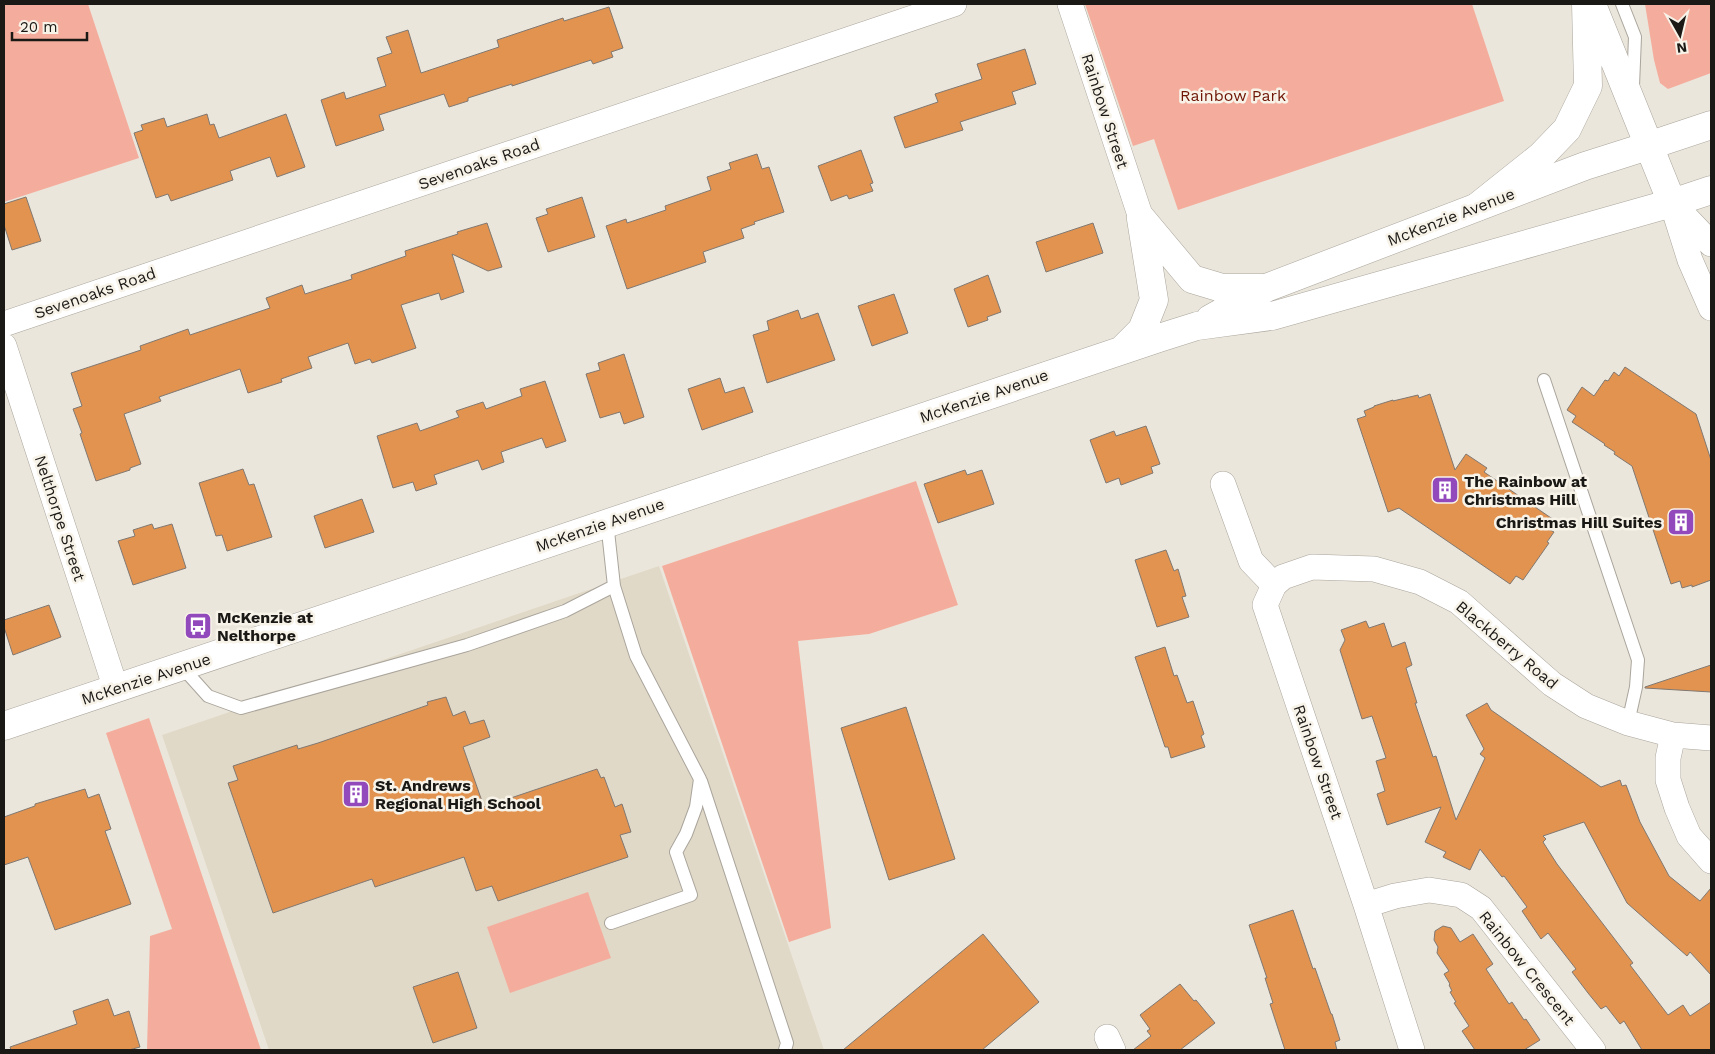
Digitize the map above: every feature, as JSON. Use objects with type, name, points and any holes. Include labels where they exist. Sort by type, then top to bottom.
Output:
[{"type":"main road","points":[[1476,207],[1541,156],[1567,129],[1588,86],[1586,4]]},
{"type":"main road","points":[[1591,4],[1672,203]]},
{"type":"main road","name":"McKenzie Avenue","points":[[1197,326],[1266,288],[1585,166],[1711,125]]},
{"type":"main road","name":"McKenzie Avenue","points":[[4,726],[607,522],[1197,326],[1272,316],[1672,203],[1711,190]]},
{"type":"main road","points":[[1141,218],[1192,279],[1222,288],[1266,288]]},
{"type":"main road","points":[[1124,349],[1142,330],[1154,300],[1141,218]]},
{"type":"street","name":"Sevenoaks Road","points":[[4,324],[954,4]]},
{"type":"street","name":"Rainbow Street","points":[[1070,4],[1141,218]]},
{"type":"street","points":[[1672,203],[1711,244]]},
{"type":"street","points":[[1672,203],[1690,260],[1711,308]]},
{"type":"street","name":"Nelthorpe Street","points":[[4,346],[116,689]]},
{"type":"street","points":[[1223,484],[1251,561],[1274,585]]},
{"type":"street","name":"Blackberry Road","points":[[1274,585],[1283,576],[1312,567],[1374,569],[1420,582],[1459,602],[1552,684],[1586,706],[1628,723],[1673,735],[1711,738]]},
{"type":"street","name":"Rainbow Street","points":[[1274,585],[1265,605],[1366,905],[1412,1050]]},
{"type":"street","points":[[1673,735],[1668,758],[1668,780],[1689,836],[1711,860]]},
{"type":"street","name":"Rainbow Crescent","points":[[1366,905],[1395,896],[1429,890],[1461,895],[1481,908],[1593,1050]]},
{"type":"lane","points":[[1622,4],[1635,37],[1632,107]]},
{"type":"lane","points":[[1544,380],[1638,660],[1636,687],[1628,723]]},
{"type":"lane","points":[[607,522],[614,586],[636,656],[700,779],[787,1043],[785,1050]]},
{"type":"lane","points":[[182,667],[208,696],[241,708],[467,645],[564,610],[614,586]]},
{"type":"lane","points":[[612,923],[691,896],[676,852],[686,834],[696,807],[700,779]]},
{"type":"shaded area","points":[[659,566],[824,1050],[269,1050],[162,735]]},
{"type":"green space","points":[[4,4],[88,4],[139,158],[4,202]]},
{"type":"green space","name":"Rainbow Park","points":[[1085,4],[1472,4],[1504,101],[1178,210],[1154,139],[1133,146]]},
{"type":"green space","points":[[1645,4],[1711,4],[1711,73],[1668,89],[1660,83],[1654,60]]},
{"type":"green space","points":[[916,481],[958,605],[869,634],[798,641],[831,928],[789,942],[662,566]]},
{"type":"green space","points":[[149,718],[261,1050],[147,1050],[150,936],[172,929],[106,733]]},
{"type":"green space","points":[[588,892],[611,958],[510,993],[487,927]]},
{"type":"building","points":[[609,7],[623,48],[611,52],[613,57],[593,64],[591,60],[512,86],[512,84],[468,98],[468,101],[449,107],[444,94],[379,115],[384,130],[336,146],[321,100],[344,92],[346,99],[386,86],[377,58],[392,53],[386,37],[408,30],[421,73],[499,47],[497,40],[563,18],[564,21]]},
{"type":"building","points":[[1025,49],[1036,84],[1012,92],[1016,104],[960,122],[963,130],[905,148],[894,117],[938,102],[935,94],[982,79],[977,64]]},
{"type":"building","points":[[207,114],[210,125],[214,124],[219,138],[286,114],[305,167],[277,177],[270,157],[230,171],[233,180],[171,201],[168,194],[156,198],[134,133],[143,130],[141,125],[164,118],[167,127]]},
{"type":"building","points":[[861,150],[873,183],[870,184],[873,191],[849,199],[847,195],[831,201],[818,166]]},
{"type":"building","points":[[757,154],[762,169],[769,167],[784,212],[754,222],[755,224],[741,229],[744,238],[703,252],[706,262],[627,289],[606,226],[626,219],[627,223],[666,210],[665,206],[711,190],[707,177],[731,169],[729,163]]},
{"type":"building","points":[[26,197],[41,241],[12,250],[4,225],[4,204]]},
{"type":"building","points":[[582,197],[595,237],[548,252],[536,218],[548,214],[546,209]]},
{"type":"building","points":[[487,223],[502,267],[488,271],[452,254],[464,292],[441,300],[439,293],[401,305],[416,348],[372,363],[370,359],[355,364],[348,343],[308,357],[312,368],[281,379],[282,382],[248,393],[240,369],[159,397],[161,401],[124,414],[141,464],[130,468],[130,470],[96,481],[73,409],[82,406],[71,373],[141,350],[140,346],[188,329],[190,335],[270,308],[266,298],[302,285],[305,294],[352,279],[351,275],[406,256],[405,251]]},
{"type":"building","points":[[1093,223],[1103,253],[1046,272],[1036,242]]},
{"type":"building","points":[[988,275],[1001,312],[987,317],[988,320],[968,327],[954,289]]},
{"type":"building","points":[[894,294],[908,333],[872,346],[858,306]]},
{"type":"building","points":[[798,310],[801,319],[818,313],[835,360],[767,383],[753,335],[769,330],[767,321]]},
{"type":"building","points":[[624,354],[644,417],[624,424],[620,412],[600,418],[586,374],[600,370],[598,363]]},
{"type":"building","name":"Christmas Hill Suites","points":[[1625,367],[1696,414],[1711,460],[1711,580],[1692,587],[1692,585],[1682,588],[1680,581],[1671,584],[1632,466],[1614,454],[1615,452],[1605,444],[1572,422],[1576,416],[1567,410],[1582,387],[1594,396],[1605,380],[1608,381],[1614,372],[1619,376]]},
{"type":"building","points":[[720,378],[725,393],[744,387],[753,412],[702,430],[688,389]]},
{"type":"building","points":[[545,381],[566,441],[546,448],[542,438],[501,452],[504,462],[482,470],[478,460],[434,475],[437,484],[416,491],[413,482],[393,488],[377,436],[417,423],[420,431],[459,417],[456,411],[483,402],[486,409],[522,396],[520,389]]},
{"type":"building","name":"The Rainbow at Christmas Hill","points":[[1430,394],[1455,470],[1466,454],[1487,468],[1484,472],[1554,520],[1548,529],[1554,532],[1547,542],[1549,543],[1523,580],[1516,576],[1510,584],[1399,508],[1388,512],[1357,419],[1366,416],[1364,411],[1374,406],[1393,400],[1418,395],[1419,398]]},
{"type":"building","points":[[1146,426],[1160,464],[1151,467],[1153,473],[1121,485],[1119,478],[1106,483],[1090,440],[1114,431],[1116,436]]},
{"type":"building","points":[[243,469],[249,485],[254,484],[272,537],[227,551],[222,535],[216,536],[199,483]]},
{"type":"building","points":[[965,470],[967,475],[982,470],[994,504],[938,523],[924,484]]},
{"type":"building","points":[[362,499],[374,532],[325,548],[314,516]]},
{"type":"building","points":[[152,524],[154,529],[172,524],[186,568],[133,585],[118,541],[135,536],[133,530]]},
{"type":"building","points":[[1166,550],[1174,571],[1178,569],[1186,596],[1182,597],[1189,617],[1157,627],[1135,560]]},
{"type":"building","points":[[49,605],[61,637],[13,655],[4,627],[4,620]]},
{"type":"building","points":[[1366,621],[1369,628],[1384,623],[1392,647],[1405,642],[1412,665],[1406,668],[1417,703],[1415,703],[1433,757],[1436,756],[1456,820],[1485,758],[1480,754],[1484,749],[1466,715],[1487,703],[1491,710],[1601,787],[1620,780],[1622,786],[1626,785],[1640,822],[1669,876],[1700,901],[1711,888],[1711,975],[1690,952],[1687,956],[1627,903],[1584,822],[1543,836],[1546,839],[1543,842],[1557,864],[1633,963],[1630,965],[1668,1015],[1683,1005],[1690,1016],[1711,1002],[1711,1050],[1642,1050],[1624,1021],[1620,1024],[1606,1006],[1601,1009],[1588,993],[1572,972],[1576,969],[1548,933],[1541,939],[1522,911],[1527,907],[1504,876],[1502,877],[1480,849],[1470,870],[1443,857],[1446,852],[1425,842],[1441,807],[1387,825],[1377,794],[1385,791],[1376,761],[1386,758],[1372,716],[1362,719],[1340,650],[1345,640],[1341,630]]},
{"type":"building","points":[[1165,647],[1174,676],[1177,675],[1187,703],[1193,701],[1204,734],[1201,736],[1205,747],[1171,758],[1168,747],[1165,747],[1135,657]]},
{"type":"building","points":[[1711,665],[1711,692],[1645,688],[1645,687]]},
{"type":"building","name":"St. Andrews Regional High School","points":[[446,697],[453,716],[465,711],[470,724],[484,720],[490,737],[463,747],[484,807],[597,769],[601,778],[604,777],[615,807],[622,804],[631,832],[620,835],[628,857],[498,901],[492,886],[476,891],[464,857],[375,887],[372,879],[273,913],[228,783],[238,780],[233,766],[297,745],[298,749],[318,743],[428,705],[427,702]]},
{"type":"building","points":[[906,707],[955,859],[889,880],[841,728]]},
{"type":"building","points":[[85,789],[88,798],[99,794],[111,829],[105,831],[131,904],[55,930],[28,857],[4,865],[4,817],[35,806],[35,804]]},
{"type":"building","points":[[1293,910],[1313,969],[1315,968],[1332,1014],[1340,1040],[1335,1042],[1337,1050],[1285,1050],[1270,1004],[1273,1003],[1265,978],[1267,978],[1249,925]]},
{"type":"building","points":[[1443,926],[1451,928],[1460,942],[1473,934],[1493,964],[1486,969],[1509,1004],[1512,1002],[1540,1040],[1524,1050],[1475,1050],[1462,1031],[1469,1026],[1454,1003],[1456,1002],[1450,992],[1452,991],[1450,984],[1444,974],[1449,971],[1437,953],[1438,947],[1434,940],[1435,931]]},
{"type":"building","points":[[983,934],[1039,1002],[982,1050],[843,1050]]},
{"type":"building","points":[[458,972],[477,1028],[433,1043],[413,987]]},
{"type":"building","points":[[1180,984],[1215,1023],[1180,1050],[1133,1050],[1151,1036],[1147,1031],[1150,1029],[1140,1015]]},
{"type":"building","points":[[108,999],[114,1016],[129,1011],[140,1047],[129,1050],[11,1050],[10,1047],[77,1024],[73,1011]]},
{"type":"place","name":"The Rainbow at Christmas Hill","points":[[1445,490]]},
{"type":"place","name":"Christmas Hill Suites","points":[[1681,522]]},
{"type":"place","name":"McKenzie at Nelthorpe","points":[[198,626]]},
{"type":"place","name":"St. Andrews Regional High School","points":[[356,794]]}]
